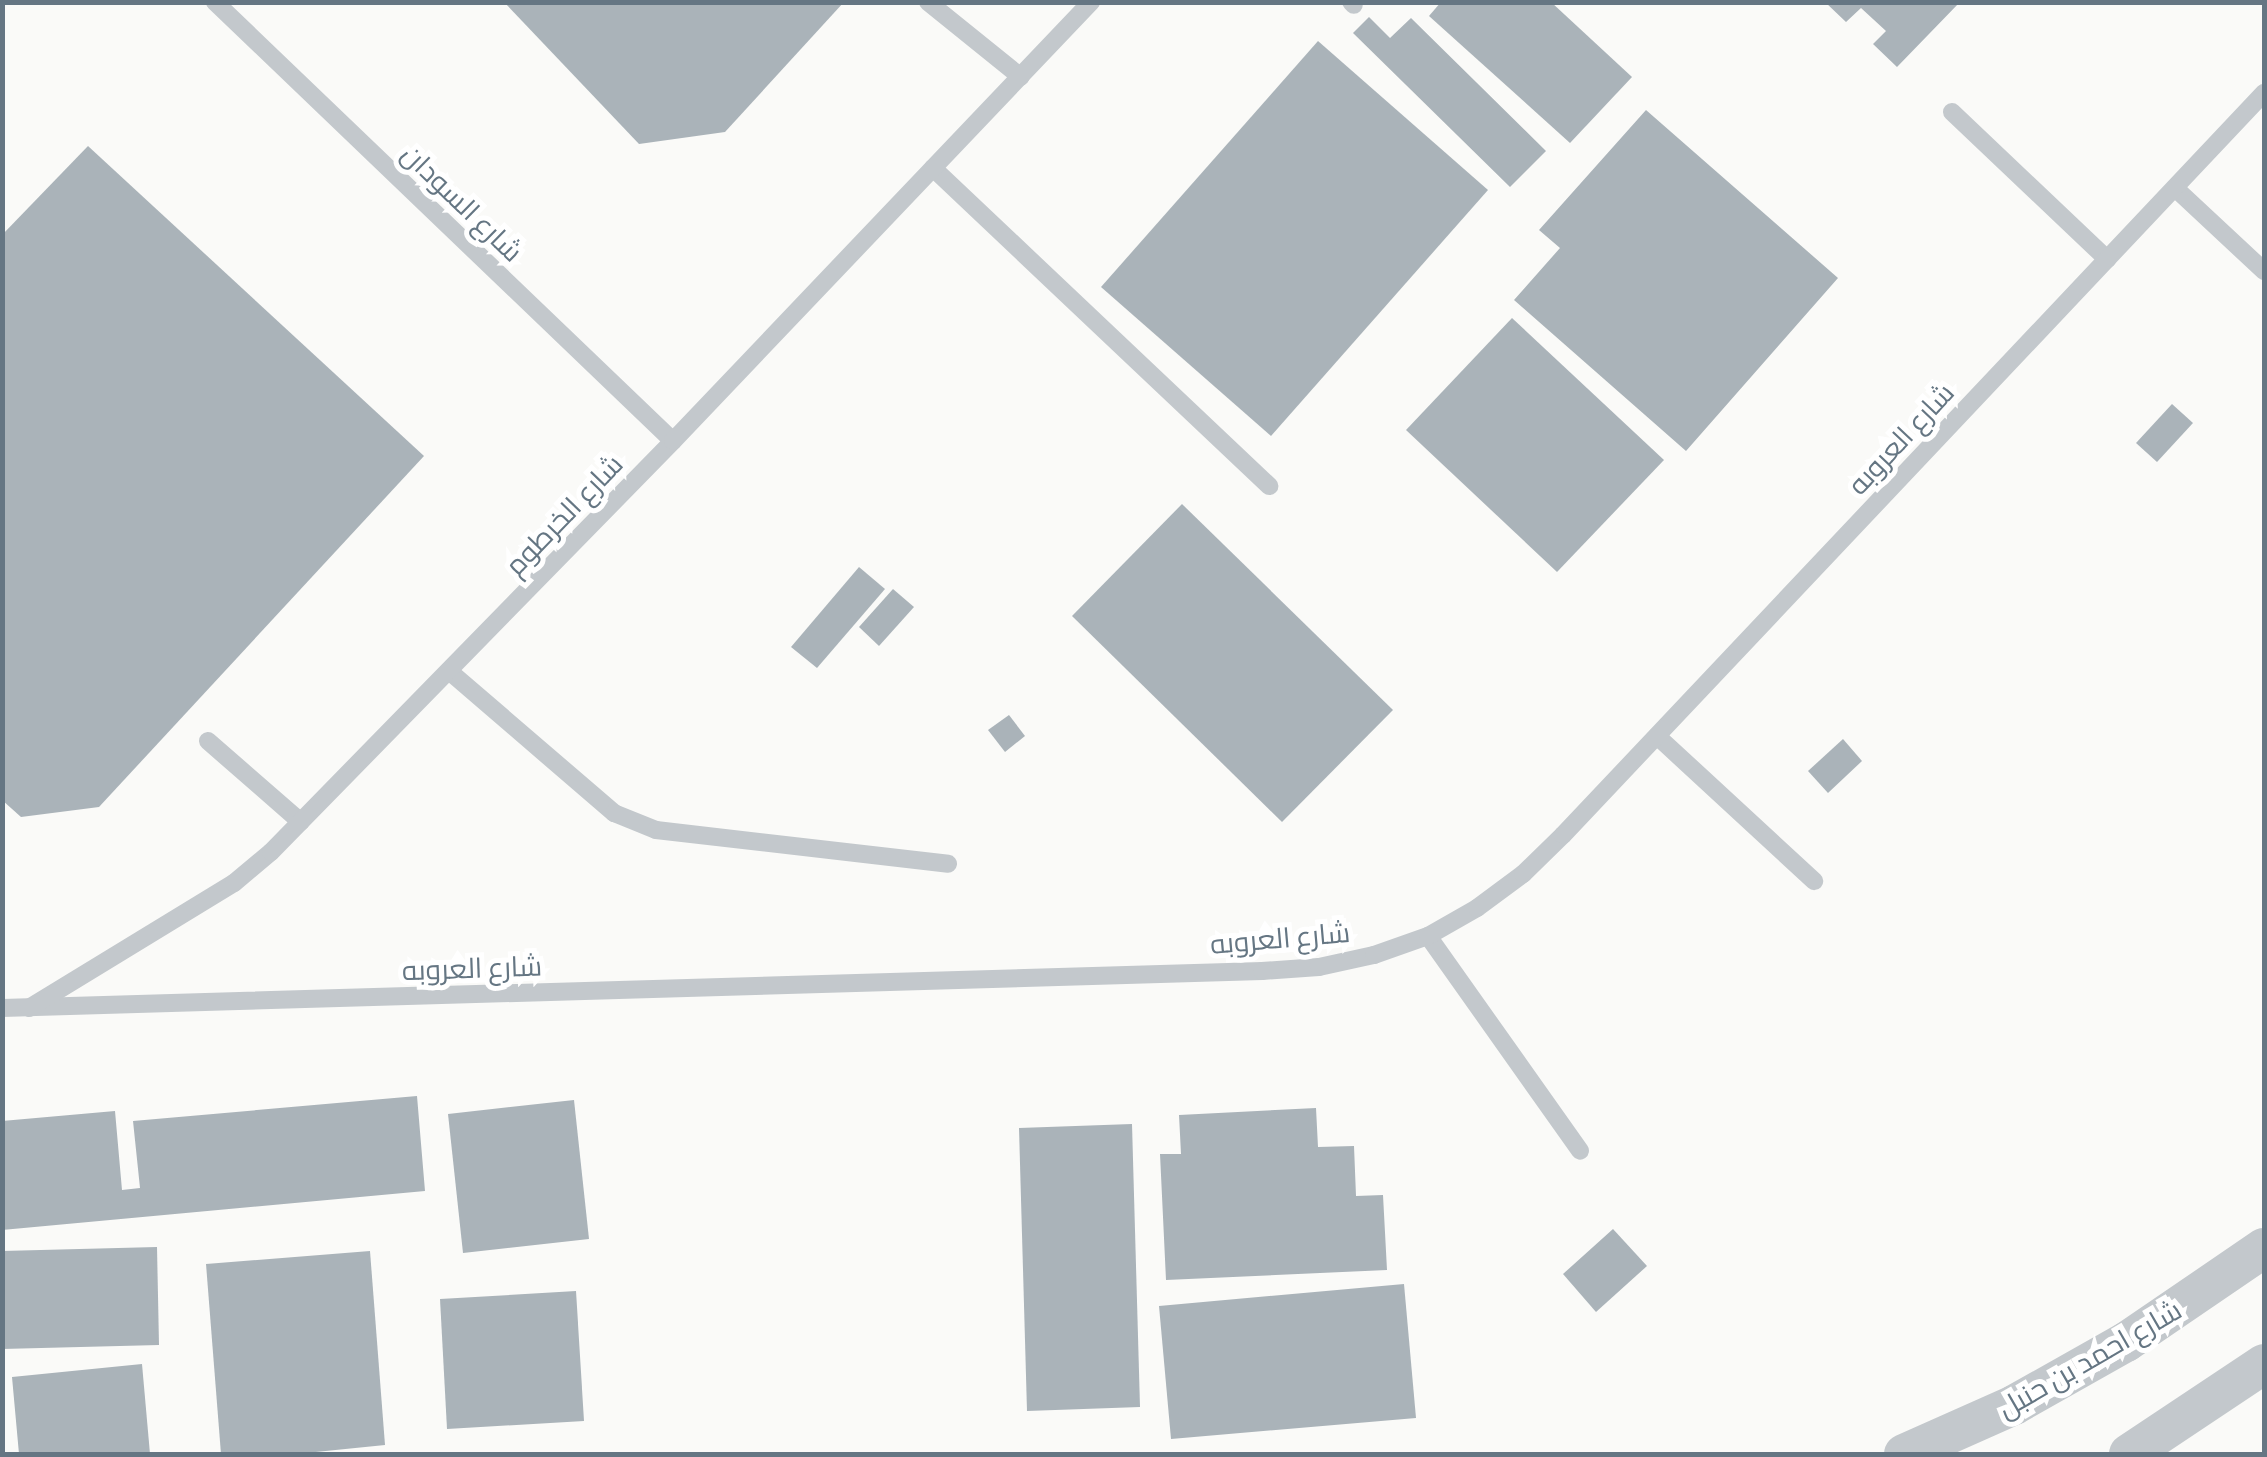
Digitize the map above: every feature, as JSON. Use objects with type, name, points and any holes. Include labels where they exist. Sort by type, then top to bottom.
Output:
[{"type":"street","name":"شارع احمد بن حنبل","points":[[1904,1454],[2014,1405],[2126,1342],[2264,1248]]},
{"type":"street","points":[[2129,1454],[2264,1364]]},
{"type":"lane","name":"شارع السودان","points":[[215,2],[673,441]]},
{"type":"lane","points":[[928,2],[1020,77]]},
{"type":"lane","name":"شارع الخرطوم","points":[[28,1008],[234,883],[301,822],[673,441],[1091,2]]},
{"type":"lane","name":"شارع العروبه","points":[[2,1008],[1262,970],[1319,967],[1374,956],[1428,936],[1477,908],[1523,874],[2264,93]]},
{"type":"lane","points":[[1952,112],[2107,259]]},
{"type":"lane","points":[[933,168],[1269,486]]},
{"type":"lane","points":[[2175,188],[2264,270]]},
{"type":"lane","points":[[449,670],[614,813],[656,830],[948,864]]},
{"type":"lane","points":[[1657,736],[1814,881]]},
{"type":"lane","points":[[208,740],[301,822]]},
{"type":"lane","points":[[1428,936],[1580,1151]]},
{"type":"building","points":[[504,2],[844,2],[725,132],[639,144]]},
{"type":"building","points":[[1441,2],[1551,2],[1632,77],[1570,143],[1429,16]]},
{"type":"building","points":[[1825,2],[1960,2],[1897,67],[1873,44],[1886,31],[1861,8],[1846,22]]},
{"type":"building","points":[[1369,17],[1390,38],[1411,18],[1546,151],[1510,187],[1353,33]]},
{"type":"building","points":[[1318,41],[1488,190],[1271,436],[1101,287]]},
{"type":"building","points":[[1646,110],[1838,278],[1686,451],[1514,300],[1560,248],[1539,230]]},
{"type":"building","points":[[88,146],[424,456],[99,807],[21,817],[2,800],[2,235]]},
{"type":"building","points":[[1512,318],[1664,460],[1557,572],[1406,430]]},
{"type":"building","points":[[2172,404],[2193,423],[2157,462],[2136,443]]},
{"type":"building","points":[[1182,504],[1393,710],[1282,822],[1072,616]]},
{"type":"building","points":[[859,567],[885,589],[817,668],[791,647]]},
{"type":"building","points":[[893,589],[914,607],[879,646],[859,627]]},
{"type":"building","points":[[1009,715],[1025,736],[1005,752],[988,730]]},
{"type":"building","points":[[1843,739],[1862,761],[1828,793],[1808,771]]},
{"type":"building","points":[[417,1096],[425,1191],[2,1230],[2,1121],[115,1111],[122,1190],[140,1188],[133,1121]]},
{"type":"building","points":[[574,1100],[589,1239],[463,1253],[448,1114]]},
{"type":"building","points":[[1316,1108],[1318,1147],[1354,1146],[1356,1196],[1383,1195],[1387,1270],[1166,1280],[1160,1154],[1181,1154],[1179,1115]]},
{"type":"building","points":[[1132,1124],[1140,1407],[1027,1411],[1019,1128]]},
{"type":"building","points":[[1613,1229],[1647,1266],[1596,1312],[1563,1274]]},
{"type":"building","points":[[157,1247],[159,1345],[2,1349],[2,1251]]},
{"type":"building","points":[[370,1251],[385,1445],[296,1454],[221,1454],[206,1264]]},
{"type":"building","points":[[1404,1284],[1416,1418],[1171,1439],[1159,1306]]},
{"type":"building","points":[[576,1291],[584,1421],[447,1429],[440,1299]]},
{"type":"building","points":[[142,1364],[150,1454],[19,1454],[12,1377]]}]
